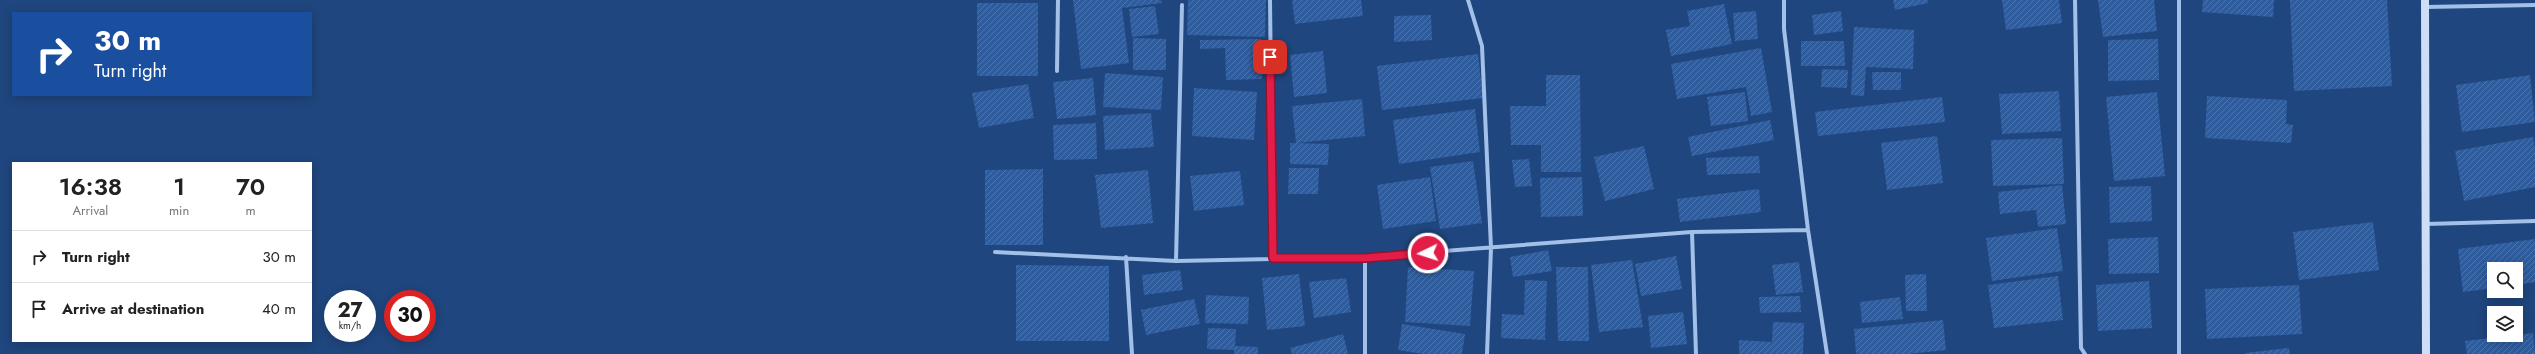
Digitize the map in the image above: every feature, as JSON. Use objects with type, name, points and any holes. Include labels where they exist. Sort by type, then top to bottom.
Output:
[{"type":"street","points":[[1057,71],[1058,0]]},
{"type":"street","points":[[1270,0],[1273,258]]},
{"type":"street","points":[[1468,0],[1482,46],[1491,248],[1487,354]]},
{"type":"street","points":[[1784,0],[1784,29],[1808,230],[1827,354]]},
{"type":"street","points":[[2075,0],[2081,348],[2085,354]]},
{"type":"street","points":[[2179,0],[2179,354]]},
{"type":"street","points":[[2426,354],[2424,130],[2425,3],[2535,5]]},
{"type":"street","points":[[1176,261],[1182,5]]},
{"type":"street","points":[[2426,224],[2535,221]]},
{"type":"street","points":[[995,252],[1126,257],[1176,261],[1273,258],[1365,258],[1692,232],[1808,230]]},
{"type":"street","points":[[1692,232],[1696,354]]},
{"type":"street","points":[[1126,257],[1132,354]]},
{"type":"street","points":[[1365,258],[1365,354]]},
{"type":"building","points":[[1073,0],[1161,0],[1162,3],[1122,8],[1129,63],[1081,69]]},
{"type":"building","points":[[1188,0],[1266,0],[1265,37],[1187,35]]},
{"type":"building","points":[[1292,0],[1361,0],[1363,16],[1295,24]]},
{"type":"building","points":[[1893,0],[1928,0],[1928,3],[1895,10]]},
{"type":"building","points":[[2002,0],[2059,0],[2062,23],[2006,30]]},
{"type":"building","points":[[2098,0],[2154,0],[2157,31],[2103,37]]},
{"type":"building","points":[[2203,0],[2274,0],[2273,17],[2202,12]]},
{"type":"building","points":[[2290,0],[2387,0],[2392,86],[2294,91]]},
{"type":"building","points":[[977,3],[1038,3],[1038,76],[977,76]]},
{"type":"building","points":[[1724,4],[1732,44],[1671,56],[1666,30],[1690,26],[1687,11]]},
{"type":"building","points":[[1155,6],[1159,34],[1132,37],[1129,9]]},
{"type":"building","points":[[1756,11],[1758,39],[1735,41],[1733,13]]},
{"type":"building","points":[[1841,11],[1843,31],[1814,35],[1812,15]]},
{"type":"building","points":[[1431,15],[1432,40],[1394,42],[1394,16]]},
{"type":"building","points":[[1854,27],[1914,30],[1913,69],[1866,67],[1864,96],[1851,95]]},
{"type":"building","points":[[1133,38],[1166,39],[1166,70],[1133,70]]},
{"type":"building","points":[[1261,39],[1262,79],[1226,80],[1225,48],[1200,49],[1200,40]]},
{"type":"building","points":[[2158,39],[2159,80],[2108,81],[2108,40]]},
{"type":"building","points":[[1801,41],[1844,41],[1845,66],[1801,66]]},
{"type":"building","points":[[1761,48],[1772,112],[1751,116],[1746,87],[1677,99],[1671,64]]},
{"type":"building","points":[[1323,51],[1327,93],[1294,97],[1290,55]]},
{"type":"building","points":[[1478,54],[1483,98],[1382,110],[1377,66]]},
{"type":"building","points":[[1822,69],[1848,70],[1847,88],[1821,87]]},
{"type":"building","points":[[1872,72],[1901,72],[1901,90],[1873,90]]},
{"type":"building","points":[[1105,73],[1163,77],[1161,110],[1103,107]]},
{"type":"building","points":[[1546,75],[1580,75],[1581,172],[1541,172],[1541,145],[1511,145],[1510,106],[1546,106]]},
{"type":"building","points":[[2530,75],[2535,122],[2462,132],[2456,85]]},
{"type":"building","points":[[1093,78],[1096,115],[1057,119],[1053,82]]},
{"type":"building","points":[[1028,84],[1034,118],[979,128],[972,93]]},
{"type":"building","points":[[1194,88],[1257,92],[1254,140],[1192,136]]},
{"type":"building","points":[[2059,91],[2061,131],[2002,134],[1999,94]]},
{"type":"building","points":[[1745,92],[1748,121],[1711,126],[1707,97]]},
{"type":"building","points":[[2157,92],[2165,176],[2114,181],[2106,97]]},
{"type":"building","points":[[2207,96],[2287,100],[2286,124],[2293,125],[2291,143],[2205,138]]},
{"type":"building","points":[[1942,97],[1945,122],[1818,136],[1815,112]]},
{"type":"building","points":[[1362,99],[1365,136],[1297,143],[1329,144],[1328,165],[1290,164],[1290,143],[1296,143],[1292,106]]},
{"type":"building","points":[[1475,109],[1480,152],[1399,164],[1393,120]]},
{"type":"building","points":[[1151,113],[1154,147],[1105,150],[1103,116]]},
{"type":"building","points":[[1770,120],[1774,140],[1692,156],[1688,137]]},
{"type":"building","points":[[1096,123],[1097,159],[1054,160],[1053,125]]},
{"type":"building","points":[[1937,136],[1943,183],[1887,190],[1881,143]]},
{"type":"building","points":[[2533,137],[2535,149],[2535,187],[2464,201],[2455,151]]},
{"type":"building","points":[[2062,138],[2064,184],[1993,186],[1991,140]]},
{"type":"building","points":[[1644,146],[1654,189],[1605,201],[1594,157]]},
{"type":"building","points":[[1759,156],[1760,173],[1707,175],[1706,158]]},
{"type":"building","points":[[1529,159],[1532,186],[1515,187],[1512,160]]},
{"type":"building","points":[[1473,161],[1482,223],[1440,229],[1430,167]]},
{"type":"building","points":[[1289,168],[1319,168],[1318,194],[1288,194]]},
{"type":"building","points":[[1043,169],[1043,245],[985,245],[985,170]]},
{"type":"building","points":[[1148,170],[1153,223],[1101,228],[1095,175]]},
{"type":"building","points":[[1240,171],[1244,205],[1194,211],[1190,176]]},
{"type":"building","points":[[1430,177],[1436,221],[1383,229],[1377,185]]},
{"type":"building","points":[[1582,177],[1583,216],[1541,217],[1540,178]]},
{"type":"building","points":[[2062,185],[2066,224],[2038,227],[2036,210],[2000,214],[1998,192]]},
{"type":"building","points":[[2151,186],[2152,221],[2110,223],[2109,187]]},
{"type":"building","points":[[1759,189],[1761,212],[1680,222],[1677,199]]},
{"type":"building","points":[[2373,222],[2379,270],[2299,280],[2293,232]]},
{"type":"building","points":[[2057,228],[2063,271],[1992,281],[1986,238]]},
{"type":"building","points":[[2158,237],[2159,273],[2109,274],[2108,239]]},
{"type":"building","points":[[2535,239],[2535,282],[2523,284],[2523,262],[2487,262],[2487,289],[2463,292],[2458,249]]},
{"type":"building","points":[[1548,250],[1552,271],[1513,277],[1510,257]]},
{"type":"building","points":[[1676,256],[1682,289],[1641,296],[1635,264]]},
{"type":"building","points":[[1632,260],[1643,327],[1599,332],[1591,265]]},
{"type":"building","points":[[1799,262],[1803,292],[1776,295],[1772,265]]},
{"type":"building","points":[[1016,265],[1109,266],[1109,341],[1016,341]]},
{"type":"building","points":[[1408,267],[1474,271],[1470,326],[1405,322]]},
{"type":"building","points":[[1556,267],[1588,267],[1589,341],[1558,341]]},
{"type":"building","points":[[1180,270],[1183,290],[1144,295],[1142,275]]},
{"type":"building","points":[[1299,274],[1305,326],[1267,330],[1262,278]]},
{"type":"building","points":[[1926,274],[1927,311],[1906,311],[1905,275]]},
{"type":"building","points":[[2058,276],[2063,320],[1994,328],[1988,285]]},
{"type":"building","points":[[1346,278],[1351,312],[1314,318],[1309,282]]},
{"type":"building","points":[[1525,280],[1547,281],[1545,340],[1501,338],[1502,314],[1524,315]]},
{"type":"building","points":[[2149,281],[2152,328],[2098,331],[2096,285]]},
{"type":"building","points":[[2299,285],[2302,334],[2207,339],[2205,289]]},
{"type":"building","points":[[1206,295],[1249,297],[1248,324],[1205,323]]},
{"type":"building","points":[[1800,296],[1801,312],[1760,313],[1759,297]]},
{"type":"building","points":[[1900,297],[1903,319],[1862,323],[1860,302]]},
{"type":"building","points":[[1194,299],[1200,324],[1146,335],[1141,310]]},
{"type":"building","points":[[1683,312],[1687,344],[1651,348],[1648,316]]},
{"type":"building","points":[[1943,320],[1946,350],[1908,354],[1856,354],[1854,329]]},
{"type":"building","points":[[1773,322],[1804,323],[1803,354],[1739,354],[1739,340],[1772,342]]},
{"type":"building","points":[[1402,324],[1465,334],[1462,354],[1423,354],[1398,350]]},
{"type":"building","points":[[1208,328],[1236,329],[1235,346],[1258,347],[1258,354],[1234,354],[1234,350],[1207,349]]},
{"type":"building","points":[[2533,333],[2535,354],[2467,354],[2465,341],[2487,338],[2487,342],[2523,342],[2523,334]]},
{"type":"building","points":[[1343,334],[1348,354],[1292,354],[1290,348]]},
{"type":"building","points":[[2289,348],[2290,354],[2245,354],[2245,353]]},
{"type":"route","points":[[1270,57],[1273,258],[1365,258],[1428,253]]}]
